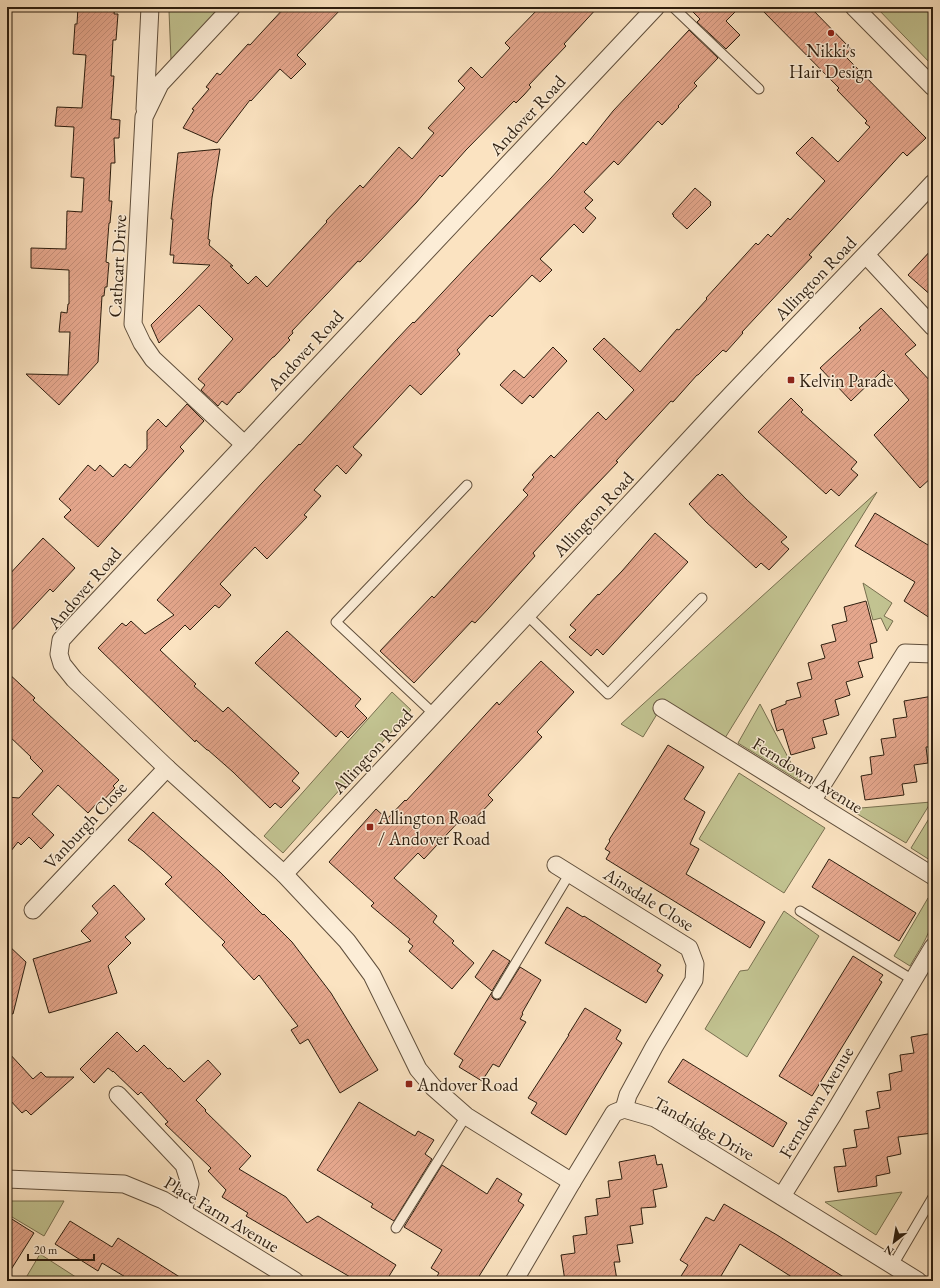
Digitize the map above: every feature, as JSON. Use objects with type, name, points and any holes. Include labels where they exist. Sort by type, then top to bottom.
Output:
[{"type":"street","name":"Cathcart Drive","points":[[150,7],[132,324],[142,343],[153,359],[244,444]]},
{"type":"street","name":"Cathcart Drive","points":[[144,117],[160,84],[232,7]]},
{"type":"street","name":"Andover Road","points":[[572,1182],[466,1116],[433,1087],[418,1069],[372,975],[347,941],[284,874],[167,768],[74,679],[62,664],[59,654],[61,640],[656,7]]},
{"type":"street","points":[[854,7],[933,87]]},
{"type":"street","name":"Allington Road","points":[[284,874],[781,341],[866,255],[933,183]]},
{"type":"street","points":[[866,255],[933,327]]},
{"type":"street","points":[[812,801],[905,653],[933,654]]},
{"type":"street","name":"Ferndown Avenue","points":[[662,708],[933,876]]},
{"type":"street","name":"Vanburgh Close","points":[[33,910],[167,768]]},
{"type":"street","name":"Ainsdale Close","points":[[563,869],[689,948],[695,964],[694,980],[654,1047],[628,1095],[624,1109]]},
{"type":"street","name":"Ferndown Avenue","points":[[782,1196],[832,1116],[933,947]]},
{"type":"street","points":[[118,1095],[184,1165],[190,1184],[183,1212]]},
{"type":"street","name":"Tandridge Drive","points":[[514,1281],[614,1113],[624,1109],[654,1118],[918,1281]]},
{"type":"street","name":"Place Farm Avenue","points":[[7,1179],[124,1184],[163,1200],[295,1281]]},
{"type":"lane","points":[[673,7],[759,89]]},
{"type":"lane","points":[[434,714],[336,622],[466,485]]},
{"type":"lane","points":[[527,615],[608,694],[702,598]]},
{"type":"lane","points":[[496,994],[563,869]]},
{"type":"lane","points":[[800,911],[913,980]]},
{"type":"lane","points":[[396,1228],[466,1116]]},
{"type":"lane","points":[[893,1265],[933,1197]]},
{"type":"green space","points":[[172,7],[221,7],[171,60],[169,11]]},
{"type":"green space","points":[[876,7],[933,7],[933,66]]},
{"type":"green space","points":[[877,492],[725,738],[665,701],[643,737],[621,724]]},
{"type":"green space","points":[[863,583],[892,603],[884,616],[893,621],[887,631],[881,618],[873,620]]},
{"type":"green space","points":[[392,692],[411,710],[283,853],[264,836]]},
{"type":"green space","points":[[760,704],[801,782],[738,743]]},
{"type":"green space","points":[[739,773],[825,828],[784,893],[699,839]]},
{"type":"green space","points":[[931,802],[906,843],[849,809]]},
{"type":"green space","points":[[933,812],[933,862],[911,848]]},
{"type":"green space","points":[[928,898],[932,916],[931,925],[924,942],[910,966],[894,956]]},
{"type":"green space","points":[[784,911],[819,936],[747,1057],[705,1029],[740,971],[748,970]]},
{"type":"green space","points":[[902,1192],[876,1235],[825,1202]]},
{"type":"green space","points":[[7,1201],[64,1201],[44,1236],[7,1214]]},
{"type":"green space","points":[[40,1254],[82,1281],[24,1281]]},
{"type":"building","points":[[78,7],[115,7],[114,14],[118,14],[116,40],[113,40],[111,76],[114,76],[111,119],[120,120],[119,138],[114,138],[115,163],[111,163],[109,201],[112,201],[106,262],[109,263],[107,287],[105,287],[104,296],[102,296],[98,362],[59,405],[26,374],[68,375],[70,332],[59,332],[61,312],[67,313],[69,304],[69,270],[31,268],[31,248],[66,249],[67,211],[82,212],[84,178],[71,177],[74,127],[55,126],[57,107],[82,108],[86,55],[73,54]]},
{"type":"building","points":[[285,7],[343,7],[297,55],[306,64],[291,79],[280,69],[251,101],[250,100],[217,143],[183,128],[194,110],[192,109],[209,89],[206,87],[217,73],[220,75]]},
{"type":"building","points":[[540,7],[598,7],[564,44],[566,46],[529,85],[531,87],[524,95],[516,103],[514,101],[442,177],[440,175],[416,203],[360,262],[358,261],[292,331],[293,333],[288,338],[290,340],[239,393],[238,392],[227,405],[222,401],[218,406],[201,390],[205,385],[198,379],[233,339],[199,305],[159,343],[151,325],[210,265],[173,263],[174,255],[170,255],[173,219],[171,219],[178,153],[220,149],[212,198],[208,239],[210,240],[209,245],[233,266],[230,266],[248,284],[256,276],[267,287],[327,222],[326,221],[360,185],[363,188],[399,147],[412,159],[434,133],[428,128],[465,88],[458,81],[471,67],[482,78],[510,48],[505,43]]},
{"type":"building","points":[[688,7],[740,7],[726,21],[740,35],[726,49],[697,22],[700,19]]},
{"type":"building","points":[[759,7],[810,7],[851,49],[845,56],[926,138],[907,156],[903,152],[809,255],[812,257],[742,332],[743,333],[726,352],[723,350],[697,375],[673,402],[671,401],[616,461],[618,462],[533,553],[535,556],[488,609],[475,623],[472,621],[414,683],[380,651],[432,596],[434,598],[528,495],[523,490],[534,477],[532,475],[551,455],[554,458],[598,412],[606,420],[634,390],[593,349],[604,338],[640,372],[677,329],[679,330],[756,243],[758,245],[768,234],[771,237],[788,218],[790,220],[825,181],[796,153],[812,137],[838,162],[870,127],[865,123],[867,121],[837,90],[839,88]]},
{"type":"building","points":[[689,30],[718,58],[694,83],[697,86],[662,125],[658,121],[618,165],[614,161],[584,192],[593,200],[585,208],[596,218],[583,233],[574,224],[540,259],[552,270],[540,282],[532,275],[492,317],[490,315],[457,350],[460,354],[421,395],[410,385],[353,447],[362,455],[346,474],[337,465],[314,490],[321,496],[304,515],[307,517],[267,559],[255,547],[220,584],[231,595],[219,608],[215,605],[190,630],[185,625],[160,650],[196,684],[194,686],[223,712],[228,707],[299,773],[292,781],[300,788],[281,808],[275,803],[270,808],[208,750],[196,740],[195,742],[98,648],[122,623],[126,626],[131,621],[145,634],[174,615],[157,600],[262,483],[299,444],[300,445],[413,322],[414,323],[551,178],[583,142],[586,145],[613,111]]},
{"type":"building","points":[[695,188],[711,202],[711,205],[687,229],[672,214]]},
{"type":"building","points":[[933,248],[933,297],[908,275]]},
{"type":"building","points":[[881,308],[916,345],[905,354],[933,384],[933,476],[920,488],[874,435],[909,400],[883,370],[851,401],[820,368],[861,330],[859,328]]},
{"type":"building","points":[[553,347],[567,361],[533,398],[530,395],[522,404],[500,385],[514,370],[524,378]]},
{"type":"building","points":[[791,398],[803,410],[801,412],[857,462],[851,469],[858,475],[839,496],[831,489],[826,494],[758,432]]},
{"type":"building","points":[[187,404],[204,421],[180,447],[184,451],[98,547],[64,517],[71,510],[59,499],[88,465],[95,471],[100,465],[113,477],[125,464],[130,468],[147,449],[147,431],[158,419],[166,427]]},
{"type":"building","points":[[718,474],[720,476],[722,474],[746,499],[787,537],[781,542],[789,549],[769,570],[761,563],[756,568],[706,522],[689,504]]},
{"type":"building","points":[[875,513],[933,548],[933,620],[904,601],[915,582],[855,546]]},
{"type":"building","points":[[655,533],[688,562],[603,655],[597,649],[591,656],[569,637],[576,630],[570,625],[598,594],[599,595],[622,571]]},
{"type":"building","points":[[43,538],[75,568],[53,592],[50,589],[7,635],[7,577]]},
{"type":"building","points":[[866,601],[877,642],[870,644],[873,658],[858,662],[863,677],[846,682],[850,695],[835,700],[839,715],[823,720],[827,734],[812,738],[815,748],[791,755],[783,729],[777,731],[771,710],[786,704],[786,701],[801,697],[797,683],[812,679],[808,663],[825,658],[821,645],[836,641],[832,625],[847,621],[844,607]]},
{"type":"building","points":[[287,631],[361,699],[355,706],[367,718],[348,738],[341,731],[336,737],[255,663]]},
{"type":"building","points":[[541,661],[574,692],[537,732],[542,737],[488,795],[493,800],[470,824],[462,818],[424,859],[418,853],[394,878],[437,916],[433,922],[454,941],[452,943],[474,963],[452,989],[409,951],[413,946],[408,942],[410,939],[371,906],[374,903],[329,862],[376,809],[387,819],[405,800],[406,801],[497,702],[499,705]]},
{"type":"building","points":[[7,672],[35,698],[33,700],[119,780],[113,786],[115,788],[99,805],[97,803],[88,813],[58,785],[32,814],[54,835],[41,849],[29,837],[21,845],[18,842],[7,856],[7,797],[19,798],[43,771],[7,734]]},
{"type":"building","points":[[933,696],[933,747],[926,747],[928,763],[914,765],[917,782],[902,784],[904,795],[865,800],[861,776],[872,774],[870,757],[884,755],[881,739],[896,737],[893,719],[907,717],[904,701]]},
{"type":"building","points":[[668,745],[704,767],[684,799],[705,812],[690,844],[699,849],[686,874],[765,922],[750,948],[606,859],[610,852],[605,849],[610,841],[609,840]]},
{"type":"building","points":[[153,812],[220,872],[292,942],[331,993],[378,1070],[340,1093],[308,1039],[300,1044],[291,1030],[298,1026],[259,975],[254,980],[222,945],[225,942],[165,884],[172,877],[143,851],[128,840]]},
{"type":"building","points":[[829,859],[916,913],[899,941],[812,887]]},
{"type":"building","points":[[114,885],[145,919],[125,937],[131,943],[108,966],[117,993],[49,1013],[33,959],[91,941],[81,931],[98,913],[92,906]]},
{"type":"building","points":[[567,907],[583,917],[584,916],[661,965],[657,971],[663,975],[646,1003],[545,943]]},
{"type":"building","points":[[7,944],[26,962],[13,1014],[7,1013]]},
{"type":"building","points":[[493,950],[510,961],[492,991],[475,977]]},
{"type":"building","points":[[853,956],[883,975],[879,980],[882,982],[812,1096],[779,1076]]},
{"type":"building","points":[[520,967],[541,980],[522,1013],[523,1014],[520,1019],[526,1022],[499,1067],[493,1064],[482,1081],[459,1067],[463,1060],[454,1054],[492,992],[492,997],[494,999],[500,999]]},
{"type":"building","points":[[585,1008],[621,1030],[616,1039],[622,1043],[566,1135],[531,1113],[537,1103],[528,1098]]},
{"type":"building","points":[[117,1032],[137,1052],[144,1045],[168,1069],[170,1068],[184,1082],[208,1060],[221,1074],[196,1100],[206,1110],[205,1111],[251,1156],[239,1169],[286,1197],[307,1223],[318,1216],[396,1265],[386,1281],[357,1281],[246,1216],[248,1213],[222,1197],[226,1190],[208,1171],[211,1168],[165,1124],[168,1122],[141,1092],[138,1095],[108,1068],[94,1083],[80,1069]]},
{"type":"building","points":[[933,1033],[933,1133],[898,1137],[901,1154],[887,1157],[890,1173],[876,1176],[877,1186],[838,1192],[834,1167],[846,1166],[843,1149],[857,1147],[854,1130],[869,1128],[866,1111],[880,1108],[877,1092],[891,1090],[889,1074],[902,1071],[900,1055],[914,1053],[911,1037]]},
{"type":"building","points":[[7,1051],[33,1079],[41,1072],[46,1077],[74,1077],[31,1115],[26,1110],[22,1113],[7,1097]]},
{"type":"building","points":[[683,1059],[787,1123],[773,1147],[668,1082]]},
{"type":"building","points":[[359,1102],[415,1136],[418,1131],[434,1140],[425,1154],[432,1159],[394,1221],[371,1207],[373,1204],[317,1170]]},
{"type":"building","points":[[655,1155],[657,1165],[662,1164],[667,1187],[653,1190],[656,1207],[641,1208],[643,1224],[630,1226],[633,1243],[617,1245],[620,1262],[614,1262],[617,1280],[565,1281],[561,1255],[575,1253],[573,1236],[587,1234],[585,1217],[598,1215],[596,1199],[610,1197],[608,1181],[622,1179],[619,1162]]},
{"type":"building","points":[[442,1165],[487,1194],[497,1178],[522,1194],[518,1201],[524,1205],[476,1281],[434,1281],[439,1273],[431,1268],[442,1250],[404,1227]]},
{"type":"building","points":[[724,1204],[850,1281],[798,1281],[740,1244],[718,1281],[678,1281],[688,1265],[680,1260],[706,1217],[714,1221]]},
{"type":"building","points":[[7,1216],[34,1233],[7,1276]]},
{"type":"building","points":[[70,1221],[112,1247],[118,1238],[186,1281],[132,1281],[102,1263],[98,1271],[55,1244]]},
{"type":"place","name":"Nikki's Hair Design","points":[[831,33]]},
{"type":"place","name":"Kelvin Parade","points":[[791,380]]},
{"type":"place","name":"Allington Road / Andover Road","points":[[370,827]]},
{"type":"place","name":"Andover Road","points":[[409,1084]]}]
